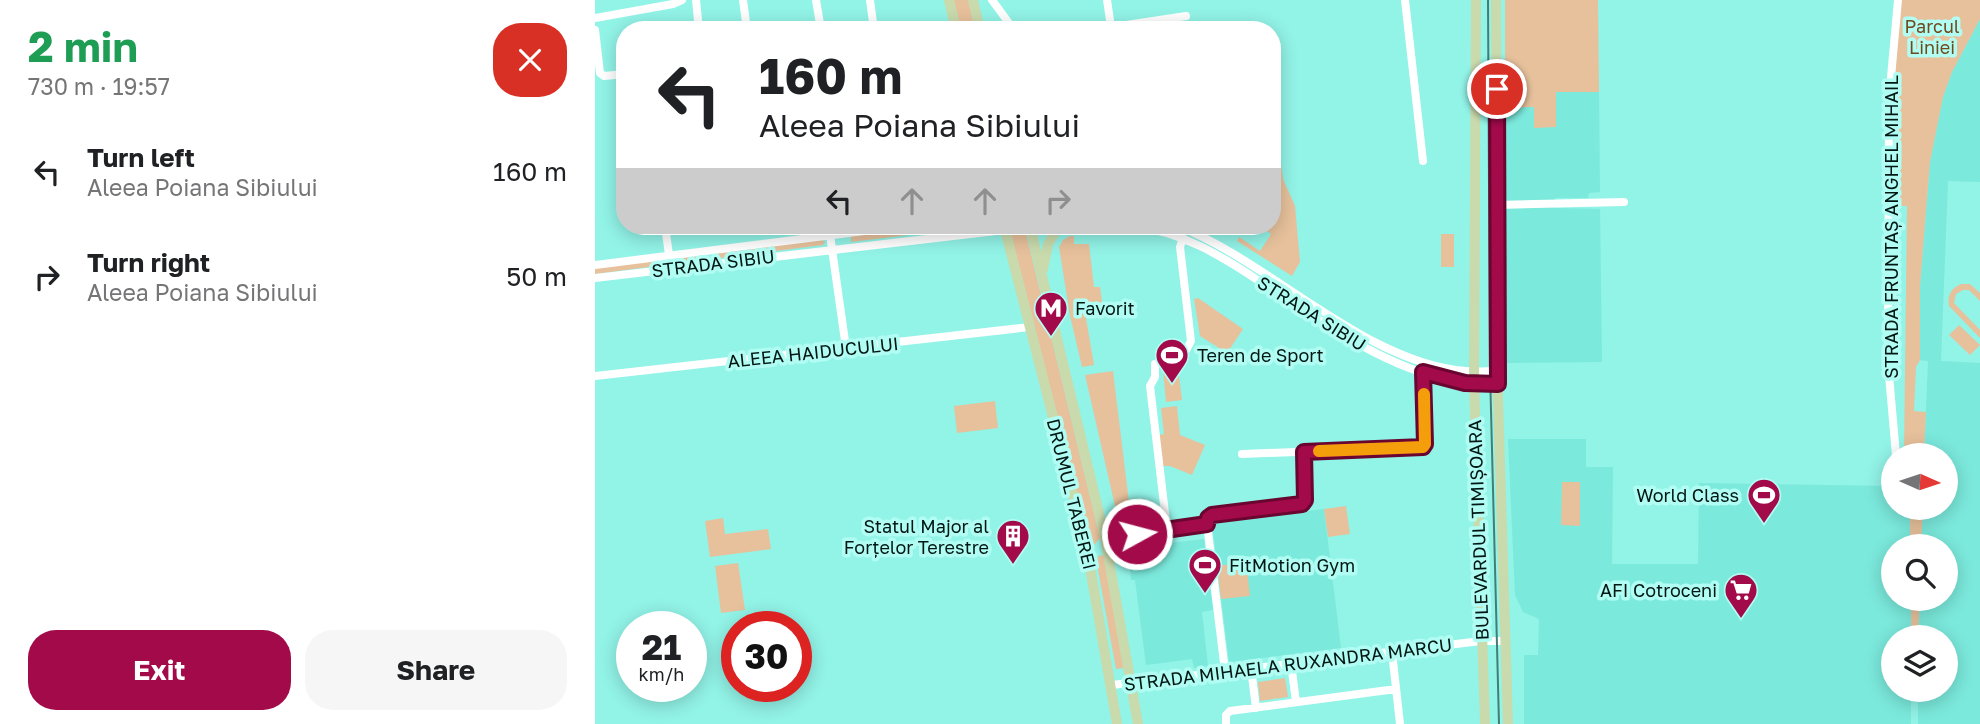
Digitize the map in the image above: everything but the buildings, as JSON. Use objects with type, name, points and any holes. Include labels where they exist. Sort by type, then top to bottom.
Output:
[{"type":"main road","points":[[949,0],[954,21]]},
{"type":"main road","points":[[973,0],[978,21]]},
{"type":"main road","name":"BULEVARDUL TIMIȘOARA","points":[[1476,0],[1474,377],[1485,724]]},
{"type":"main road","name":"BULEVARDUL TIMIȘOARA","points":[[1496,0],[1498,384],[1508,724]]},
{"type":"main road","points":[[1476,49],[1496,49]]},
{"type":"main road","points":[[1476,205],[1497,205]]},
{"type":"main road","name":"DRUMUL TABEREI","points":[[1006,235],[1087,550],[1118,724]]},
{"type":"main road","name":"DRUMUL TABEREI","points":[[1032,235],[1106,542],[1138,724]]},
{"type":"main road","points":[[1042,278],[1048,244],[1054,235]]},
{"type":"main road","points":[[1087,550],[1106,542]]},
{"type":"street","points":[[595,18],[682,0]]},
{"type":"street","points":[[696,0],[698,21]]},
{"type":"street","points":[[743,0],[746,21]]},
{"type":"street","points":[[816,0],[820,21]]},
{"type":"street","points":[[870,0],[872,21]]},
{"type":"street","points":[[992,0],[1007,21]]},
{"type":"street","points":[[1107,0],[1110,21]]},
{"type":"street","points":[[1405,0],[1423,162]]},
{"type":"street","name":"STRADA FRUNTAȘ ANGHEL MIHAIL","points":[[1895,443],[1888,363],[1889,99],[1898,0]]},
{"type":"street","points":[[1152,21],[1186,16]]},
{"type":"street","points":[[595,30],[600,72],[604,76],[616,75]]},
{"type":"street","points":[[1497,205],[1624,202]]},
{"type":"street","points":[[666,235],[669,255]]},
{"type":"street","points":[[829,235],[846,348]]},
{"type":"street","name":"STRADA SIBIU","points":[[595,265],[829,235]]},
{"type":"street","name":"STRADA SIBIU","points":[[595,278],[941,235]]},
{"type":"street","name":"STRADA SIBIU","points":[[1167,235],[1220,255],[1360,344],[1389,359],[1455,381],[1498,371]]},
{"type":"street","name":"STRADA SIBIU","points":[[1198,235],[1225,247],[1333,317],[1388,348],[1498,384]]},
{"type":"street","points":[[1167,530],[1150,386],[1155,377],[1155,364],[1182,358],[1191,341],[1180,247],[1183,239]]},
{"type":"street","points":[[712,250],[714,263]]},
{"type":"street","name":"ALEEA HAIDUCULUI","points":[[595,376],[1030,327]]},
{"type":"street","points":[[1242,454],[1423,447],[1423,372]]},
{"type":"street","points":[[1225,671],[1208,518],[1212,515],[1304,503],[1304,452]]},
{"type":"street","points":[[1106,542],[1207,524]]},
{"type":"street","name":"STRADA MIHAELA RUXANDRA MARCU","points":[[1112,684],[1481,641],[1506,641]]},
{"type":"street","points":[[1392,652],[1400,724]]},
{"type":"street","points":[[1291,663],[1296,702]]},
{"type":"street","points":[[1251,668],[1256,708]]},
{"type":"street","points":[[1226,724],[1228,711],[1396,689]]},
{"type":"shaded area","points":[[1980,19],[1980,182],[1948,181],[1941,361],[1980,363],[1980,724],[1918,724],[1918,702],[1958,702],[1958,625],[1919,625],[1919,611],[1958,611],[1958,534],[1922,534],[1922,520],[1958,520],[1958,443],[1925,443],[1928,361],[1918,360],[1920,286],[1930,162],[1943,97],[1952,72]]},
{"type":"shaded area","points":[[1556,92],[1599,92],[1600,192],[1589,193],[1588,198],[1555,198],[1555,208],[1600,209],[1602,362],[1507,363],[1505,108],[1534,107],[1556,127]]},
{"type":"shaded area","name":"AFI Cotroceni","points":[[1508,439],[1586,439],[1586,467],[1613,467],[1612,564],[1698,564],[1699,483],[1881,486],[1881,520],[1910,520],[1910,534],[1881,534],[1881,611],[1911,611],[1911,625],[1881,625],[1881,702],[1911,702],[1911,724],[1524,724],[1524,655],[1538,655],[1539,619],[1523,612],[1515,595]]},
{"type":"shaded area","points":[[1324,509],[1341,648],[1229,662],[1212,523]]},
{"type":"shaded area","points":[[1204,539],[1213,610],[1202,612],[1208,666],[1194,668],[1192,659],[1146,665],[1128,548]]},
{"type":"green space","points":[[954,0],[968,0],[974,21],[959,21]]},
{"type":"green space","points":[[1505,0],[1598,0],[1599,92],[1556,92],[1556,127],[1534,128],[1534,107],[1505,108]]},
{"type":"green space","name":"Parcul Liniei","points":[[1900,0],[1980,0],[1980,19],[1952,72],[1943,97],[1930,162],[1920,286],[1920,360],[1916,367],[1914,411],[1926,412],[1925,443],[1904,443],[1907,206],[1892,206],[1894,95]]},
{"type":"green space","points":[[1281,164],[1283,179],[1295,206],[1300,262],[1292,276],[1237,241],[1239,237],[1260,251],[1270,235],[1281,235]]},
{"type":"green space","points":[[1441,234],[1454,234],[1454,267],[1441,267]]},
{"type":"green space","points":[[859,235],[909,235],[851,242],[851,236]]},
{"type":"green space","points":[[1011,235],[1026,235],[1100,538],[1094,545],[1089,540]]},
{"type":"green space","points":[[1074,236],[1074,244],[1089,244],[1094,287],[1100,287],[1104,315],[1086,318],[1094,365],[1082,367],[1070,316],[1059,247],[1063,240]]},
{"type":"green space","points":[[822,240],[825,242],[823,245],[721,258],[718,256],[718,253]]},
{"type":"green space","points":[[696,256],[695,261],[595,274],[595,268]]},
{"type":"green space","points":[[1961,284],[1970,284],[1980,293],[1980,301],[1969,290],[1963,290],[1956,294],[1954,303],[1980,330],[1980,338],[1949,306],[1951,293]]},
{"type":"green space","points":[[1198,298],[1243,329],[1227,353],[1200,336],[1194,299]]},
{"type":"green space","points":[[1959,325],[1980,345],[1970,355],[1949,335]]},
{"type":"green space","name":"Teren de Sport","points":[[1178,368],[1182,400],[1166,402],[1163,370]]},
{"type":"green space","points":[[1113,371],[1132,527],[1120,528],[1085,375]]},
{"type":"green space","points":[[995,401],[998,428],[957,433],[954,406]]},
{"type":"green space","points":[[1177,406],[1180,435],[1205,445],[1192,475],[1163,466],[1159,435],[1164,434],[1161,408]]},
{"type":"green space","points":[[1562,482],[1580,482],[1580,526],[1561,525]]},
{"type":"green space","points":[[1346,506],[1350,534],[1328,537],[1324,509]]},
{"type":"green space","points":[[723,518],[725,534],[768,529],[771,549],[710,557],[705,521]]},
{"type":"green space","points":[[1910,520],[1922,520],[1922,534],[1910,534]]},
{"type":"green space","points":[[1100,555],[1104,556],[1124,668],[1116,669],[1096,559]]},
{"type":"green space","points":[[1246,562],[1250,596],[1221,599],[1217,566]]},
{"type":"green space","points":[[738,563],[745,610],[721,613],[715,566]]},
{"type":"green space","points":[[1911,611],[1919,611],[1919,625],[1911,625]]},
{"type":"green space","points":[[1285,678],[1288,697],[1260,701],[1258,682]]},
{"type":"tram line","points":[[1488,0],[1490,371],[1499,724]]},
{"type":"slow traffic","points":[[1319,451],[1423,447],[1424,394]]},
{"type":"place","name":"Favorit","points":[[1051,338]]},
{"type":"place","name":"Teren de Sport","points":[[1172,385]]},
{"type":"place","name":"World Class","points":[[1764,525]]},
{"type":"place","name":"Statul Major al Forțelor Terestre","points":[[1013,566]]},
{"type":"place","name":"FitMotion Gym","points":[[1205,595]]},
{"type":"place","name":"AFI Cotroceni","points":[[1741,620]]},
{"type":"route","points":[[1137,534],[1207,524],[1212,515],[1302,504],[1305,500],[1304,452],[1423,447],[1423,372],[1465,383],[1498,384],[1497,89]]}]
